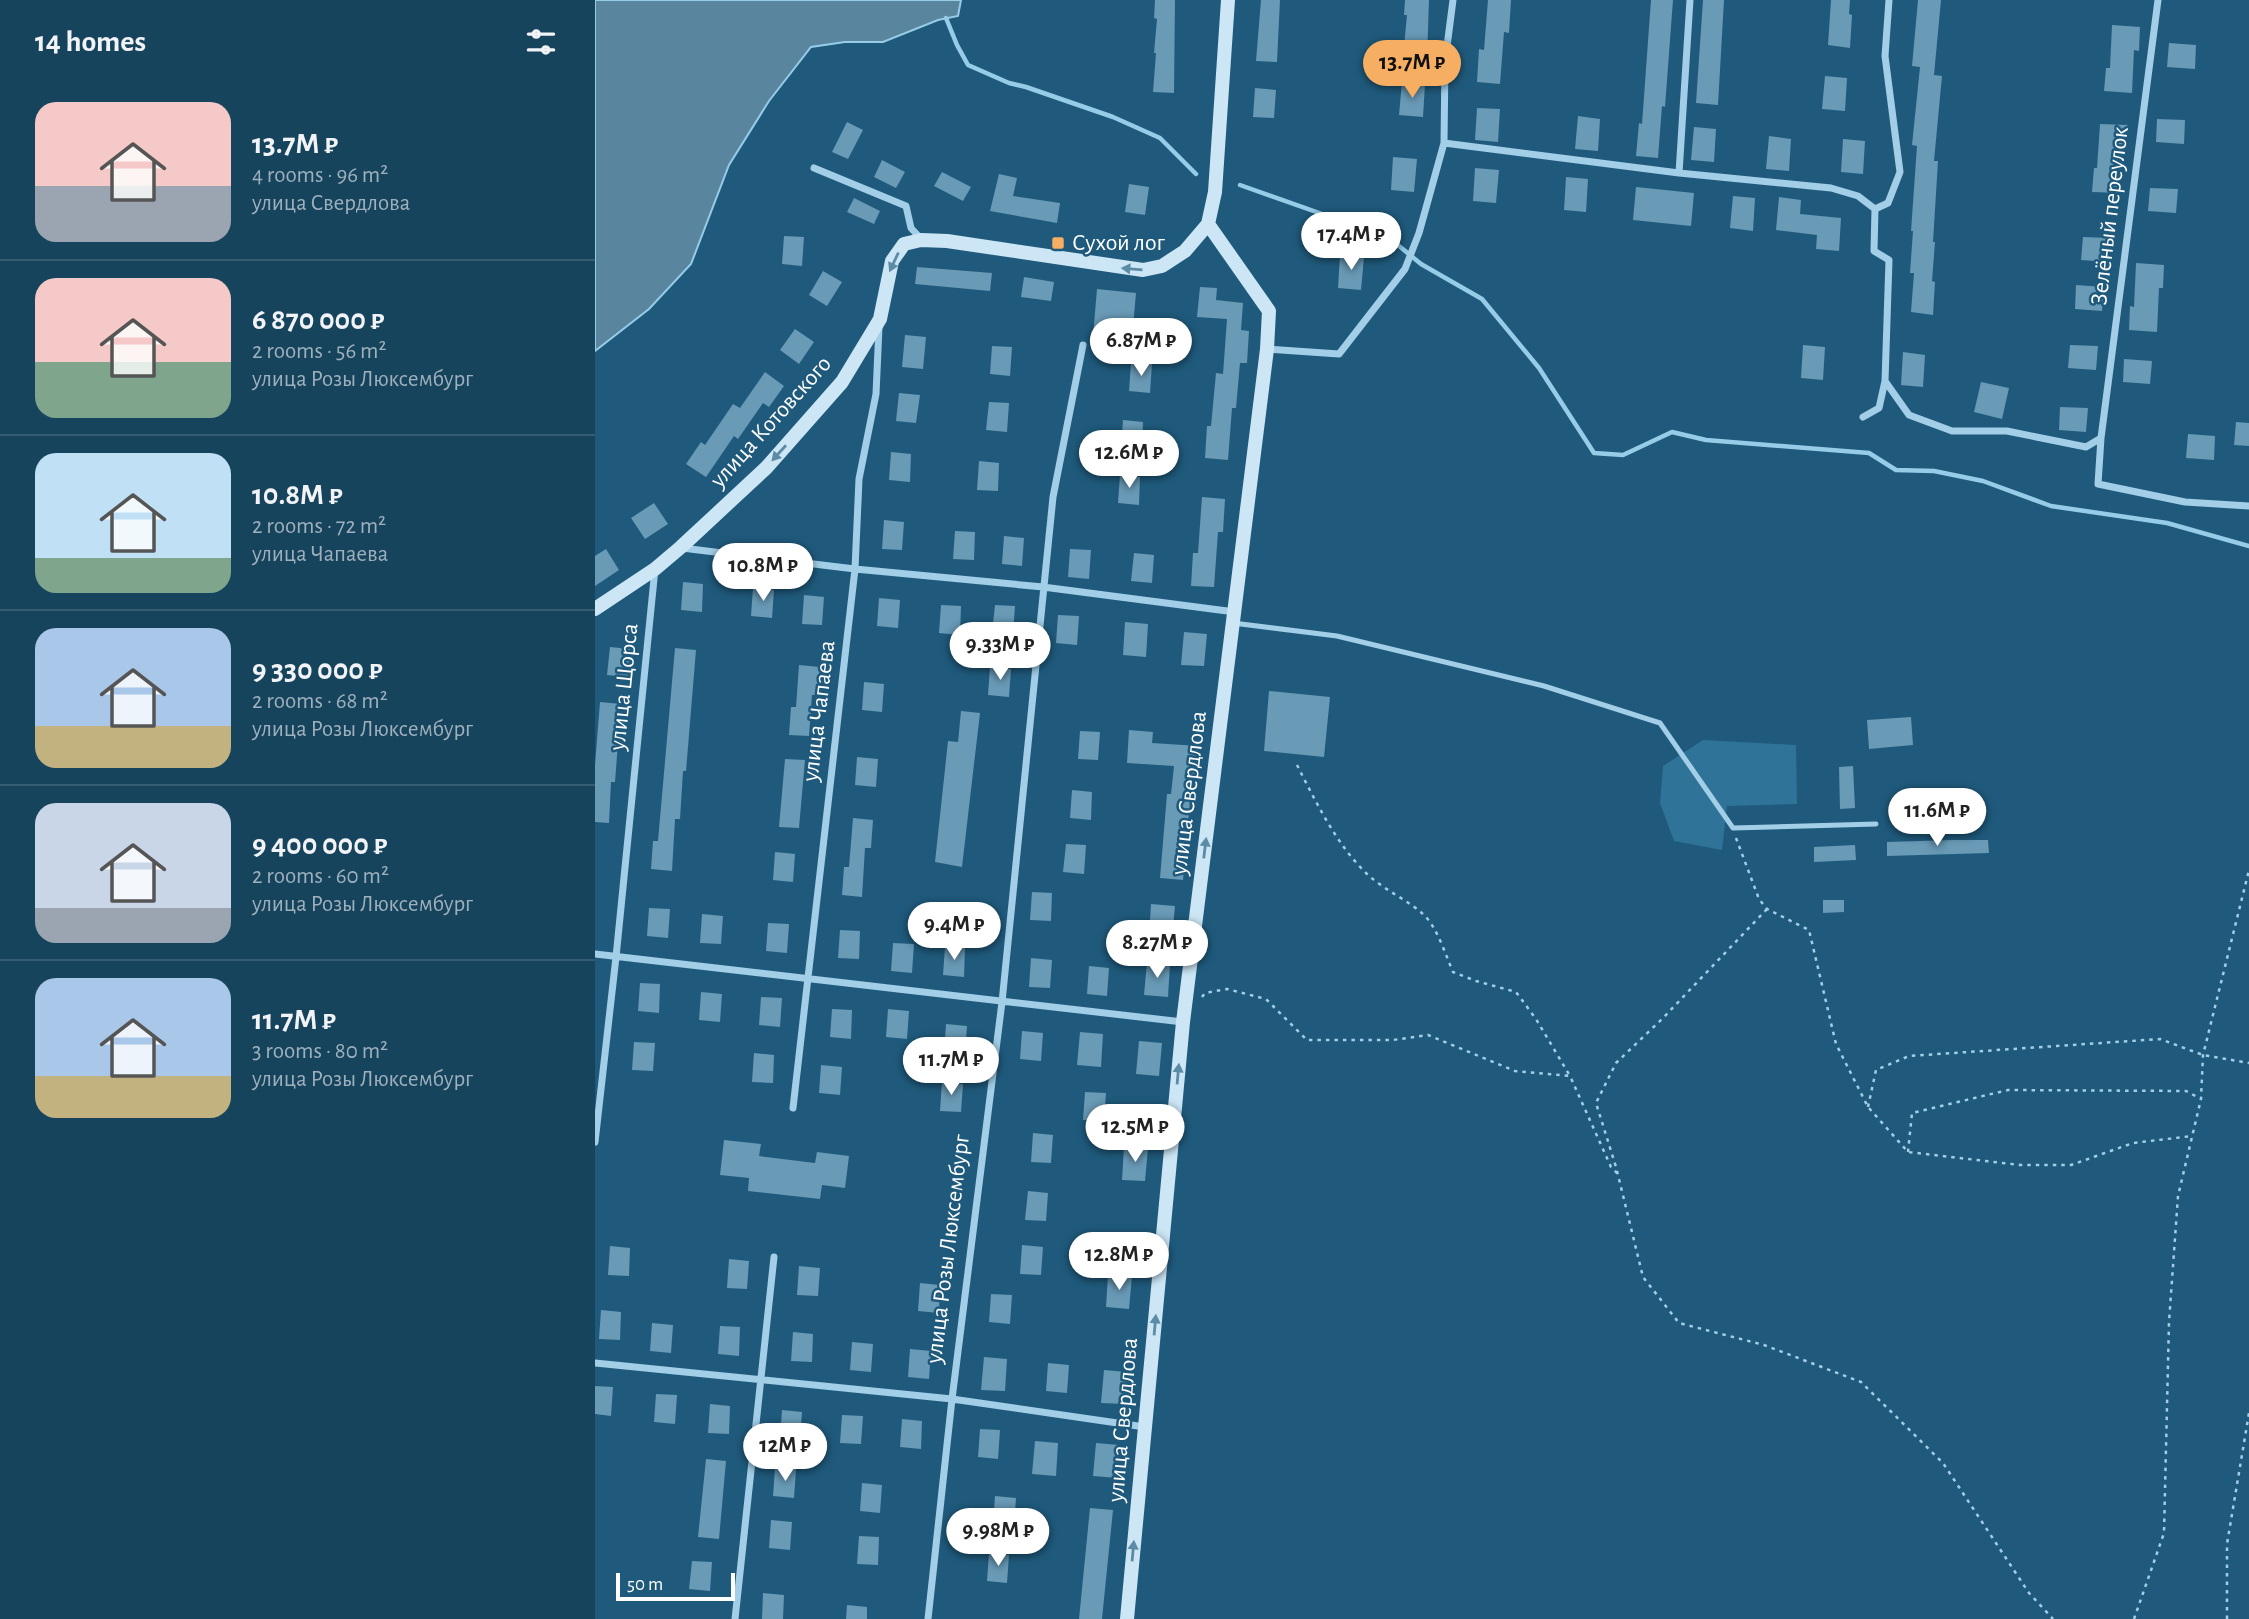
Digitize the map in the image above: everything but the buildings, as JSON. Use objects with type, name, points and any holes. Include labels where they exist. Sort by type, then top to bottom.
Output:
[{"type":"street","points":[[814,168],[906,206],[911,228],[921,240],[947,241],[1143,270],[1162,266],[1185,251],[1208,224],[1215,192],[1228,0]]},
{"type":"street","points":[[1267,349],[1339,354],[1405,269],[1419,233],[1444,143],[1445,62],[1453,0]]},
{"type":"street","points":[[1679,173],[1690,0]]},
{"type":"street","points":[[1875,209],[1888,203],[1900,172],[1885,56],[1889,0]]},
{"type":"street","name":"Зелёный переулок","points":[[2158,0],[2101,438],[2098,484],[2185,502],[2249,506]]},
{"type":"street","points":[[1444,143],[1679,173],[1831,188],[1858,196],[1875,209]]},
{"type":"street","points":[[1863,417],[1879,408],[1885,381],[1889,260],[1874,251],[1875,209]]},
{"type":"street","name":"улица Свердлова","points":[[1127,1619],[1183,1022],[1267,349],[1269,311],[1208,224]]},
{"type":"street","name":"улица Котовского","points":[[595,610],[655,569],[681,547],[766,468],[842,382],[880,319],[891,261],[905,244],[921,240]]},
{"type":"street","name":"улица Чапаева","points":[[793,1108],[855,569],[859,479],[876,394],[880,319]]},
{"type":"street","name":"улица Розы Люксембург","points":[[928,1619],[952,1399],[1002,1002],[1053,497],[1083,345]]},
{"type":"street","points":[[1885,381],[1909,415],[1952,431],[2007,431],[2086,447],[2101,438]]},
{"type":"street","points":[[681,547],[855,569],[1043,587],[1234,617]]},
{"type":"street","name":"улица Щорса","points":[[595,1142],[655,569]]},
{"type":"street","points":[[595,954],[1183,1022]]},
{"type":"street","points":[[735,1619],[774,1257]]},
{"type":"street","points":[[595,1363],[952,1399],[1145,1427]]},
{"type":"lane","points":[[1234,617],[1337,636],[1544,687],[1660,723],[1733,828],[1876,824]]},
{"type":"path","points":[[1297,765],[1323,816],[1367,874],[1397,898],[1425,915],[1453,972],[1516,992],[1536,1019],[1570,1076],[1611,1167],[1617,1173]]},
{"type":"path","points":[[1733,828],[1759,899],[1767,909],[1809,930],[1836,1044],[1868,1107],[1908,1152],[2020,1165],[2071,1165],[2133,1143],[2192,1136]]},
{"type":"path","points":[[2134,1619],[2164,1533],[2169,1322],[2178,1196],[2201,1099],[2203,1055],[2249,870]]},
{"type":"path","points":[[1767,909],[1616,1063],[1596,1103],[1643,1277],[1679,1323],[1764,1345],[1861,1382],[1943,1462],[2029,1593],[2053,1619]]},
{"type":"path","points":[[1183,1022],[1205,993],[1227,989],[1266,999],[1307,1040],[1394,1040],[1428,1035],[1514,1071],[1570,1076]]},
{"type":"path","points":[[1868,1107],[1876,1070],[1909,1056],[2160,1039],[2203,1055],[2249,1063]]},
{"type":"path","points":[[1908,1152],[1912,1113],[2008,1090],[2186,1091],[2201,1099]]},
{"type":"path","points":[[2227,1619],[2227,1544],[2249,1413]]},
{"type":"shaded area","points":[[595,0],[961,0],[958,16],[938,20],[883,42],[845,42],[811,47],[769,101],[729,165],[691,264],[649,309],[595,351]]},
{"type":"shaded area","points":[[1703,740],[1796,745],[1797,804],[1727,806],[1722,850],[1674,841],[1660,803],[1663,766]]},
{"type":"waterway","points":[[946,18],[968,65],[1009,83],[1113,117],[1160,138],[1196,174]]},
{"type":"waterway","points":[[1240,185],[1359,227],[1399,246],[1421,264],[1482,299],[1539,368],[1594,453],[1623,455],[1672,432],[1706,440],[1869,453],[1896,470],[1934,471],[1983,481],[2051,506],[2167,523],[2249,546]]},
{"type":"place","name":"Сухой лог","points":[[1058,243]]}]
